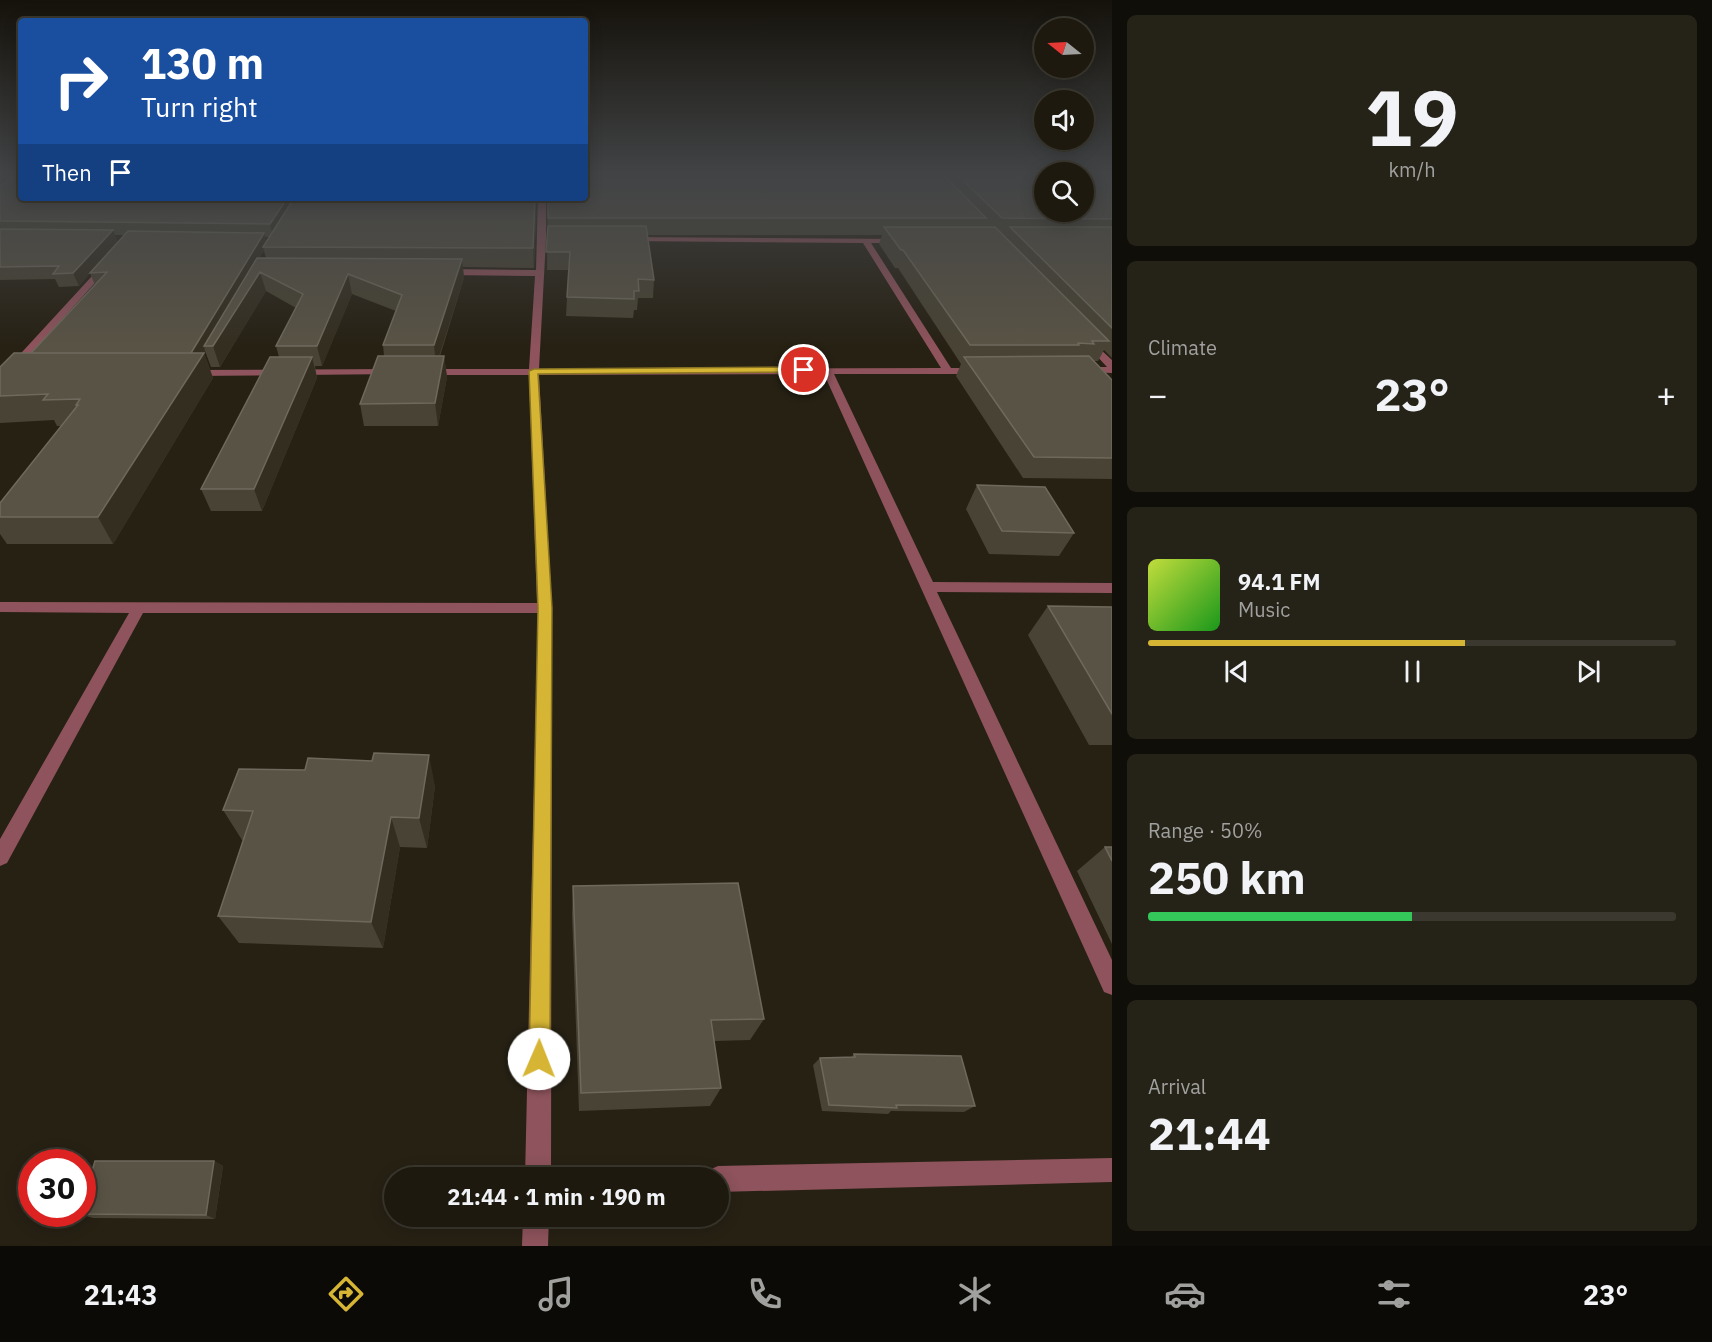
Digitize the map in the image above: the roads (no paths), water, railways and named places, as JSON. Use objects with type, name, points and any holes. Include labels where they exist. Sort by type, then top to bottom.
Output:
[{"type":"street","points":[[538,1167],[545,608],[534,371],[539,273],[548,239],[545,230]]},
{"type":"street","points":[[614,239],[912,241]]},
{"type":"street","points":[[865,240],[948,371]]},
{"type":"street","points":[[0,382],[113,258]]},
{"type":"street","points":[[434,273],[539,273]]},
{"type":"street","points":[[1080,332],[1112,366]]},
{"type":"street","points":[[200,373],[206,363]]},
{"type":"street","points":[[826,370],[1112,984]]},
{"type":"street","points":[[414,372],[995,370]]},
{"type":"street","points":[[1077,370],[1112,370]]},
{"type":"street","points":[[176,373],[402,372]]},
{"type":"street","points":[[9,373],[21,373]]},
{"type":"street","points":[[928,587],[1112,588]]},
{"type":"street","points":[[0,607],[545,608]]},
{"type":"street","points":[[0,857],[139,607]]},
{"type":"street","points":[[729,1179],[1112,1170]]},
{"type":"street","points":[[535,1246],[536,1227]]}]
